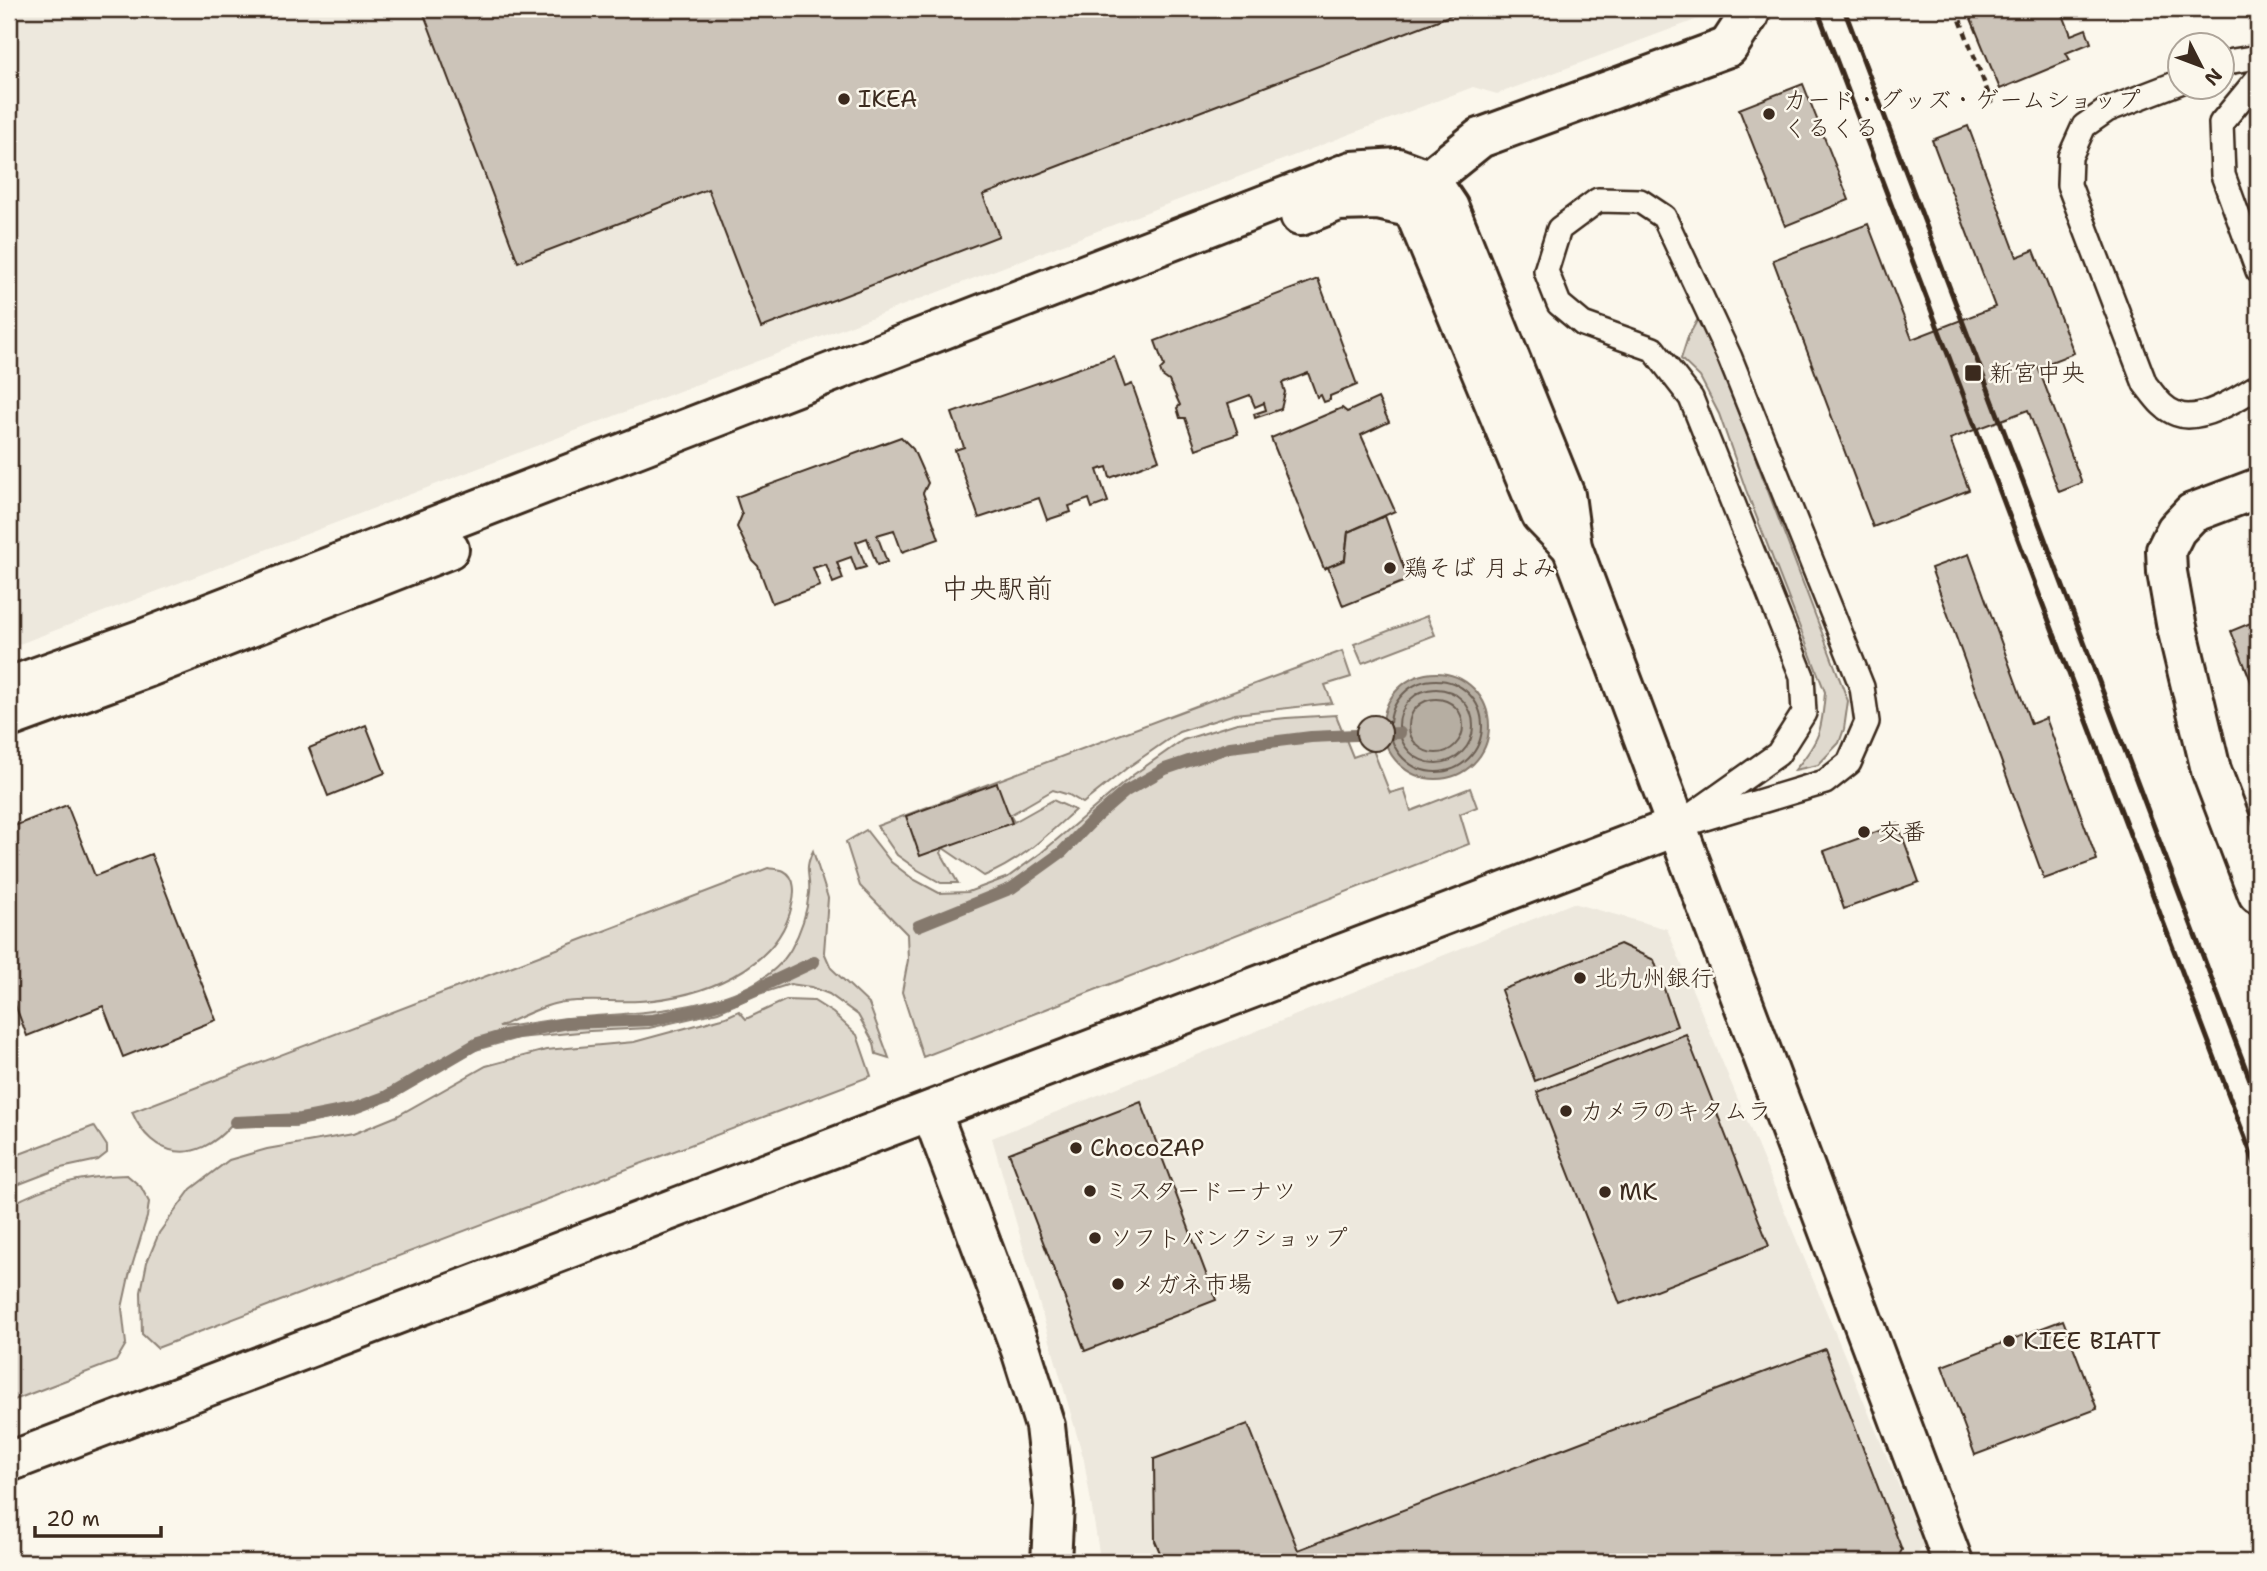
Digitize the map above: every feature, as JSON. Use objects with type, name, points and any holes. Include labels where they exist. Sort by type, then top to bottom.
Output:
[{"type":"street","points":[[9,718],[146,668],[1338,201],[1378,200],[1422,194],[1438,171],[1480,138],[1728,47],[1749,15],[1749,9]]},
{"type":"street","points":[[9,687],[156,634],[1352,171],[1398,168],[1422,194],[1454,220],[1565,495],[1572,547],[1953,1562]]},
{"type":"street","points":[[2258,488],[2192,513],[2176,530],[2166,550],[2176,623],[2211,770],[2258,894]]},
{"type":"street","points":[[9,1462],[1675,827]]},
{"type":"street","points":[[931,1111],[1021,1350],[1045,1426],[1054,1504],[1051,1562]]},
{"type":"lane","points":[[2236,62],[2258,57]]},
{"type":"lane","points":[[2258,78],[2221,123],[2223,175],[2258,271]]},
{"type":"lane","points":[[2166,87],[2107,110],[2084,126],[2070,157],[2069,185],[2145,384],[2161,404],[2178,415],[2205,414],[2236,401],[2258,386]]},
{"type":"lane","points":[[1598,200],[1640,201],[1664,217],[1730,358],[1862,687],[1867,722],[1849,763],[1825,782],[1675,827],[1778,754],[1804,713],[1802,676],[1691,398],[1653,349],[1583,324],[1559,304],[1546,271],[1559,229],[1598,200]]},
{"type":"path","points":[[1956,9],[1992,103]]},
{"type":"shaded area","name":"IKEA","points":[[9,9],[1703,9],[1698,19],[1497,94],[1473,87],[9,648]]},
{"type":"shaded area","points":[[1699,317],[1848,701],[1839,743],[1818,765],[1795,770],[1815,742],[1823,716],[1825,692],[1719,414],[1700,377],[1681,359],[1688,337]]},
{"type":"shaded area","points":[[1427,616],[1435,635],[1362,663],[1354,644]]},
{"type":"shaded area","points":[[1342,651],[1351,677],[1325,685],[1332,703],[1235,714],[1179,732],[1083,803],[1053,790],[1010,815],[1014,822],[1053,800],[1075,810],[1021,856],[984,876],[943,848],[941,853],[958,883],[941,883],[897,855],[877,826]]},
{"type":"shaded area","points":[[1336,715],[1353,757],[1373,750],[1390,793],[1404,789],[1411,811],[1470,788],[1477,807],[1460,814],[1469,844],[923,1057],[902,992],[908,960],[907,934],[860,886],[846,842],[866,830],[891,862],[913,879],[939,893],[968,892],[1008,877],[1041,853],[1133,775],[1183,740],[1237,723]]},
{"type":"shaded area","points":[[813,851],[828,898],[824,952],[831,968],[869,1004],[889,1058],[876,1054],[874,1043],[858,1015],[829,994],[811,987],[790,984],[718,1012],[649,1028],[518,1038],[472,1051],[378,1104],[338,1117],[295,1126],[230,1126],[217,1139],[190,1151],[176,1151],[151,1140],[132,1112],[768,868],[784,871],[793,881],[794,891],[784,928],[771,947],[733,976],[686,994],[662,999],[557,1003],[499,1027],[657,1011],[721,997],[750,986],[774,970],[791,949],[801,929],[807,908],[808,868]]},
{"type":"shaded area","points":[[1573,903],[1667,929],[1924,1546],[1910,1562],[1102,1562],[1084,1460],[992,1138]]},
{"type":"shaded area","points":[[786,1000],[814,1001],[833,1013],[857,1035],[871,1076],[157,1348],[142,1334],[141,1292],[147,1262],[159,1233],[191,1189],[229,1160],[267,1149],[353,1134],[397,1116],[486,1066],[546,1050],[634,1042],[739,1011],[746,1019]]},
{"type":"shaded area","points":[[94,1126],[107,1146],[107,1153],[98,1160],[61,1168],[9,1188],[9,1158]]},
{"type":"shaded area","points":[[127,1175],[141,1187],[149,1202],[122,1308],[126,1344],[116,1361],[9,1402],[9,1206],[37,1192],[66,1183]]},
{"type":"water","points":[[1436,673],[1456,677],[1473,689],[1485,706],[1489,726],[1485,746],[1473,763],[1456,775],[1436,779],[1416,775],[1399,763],[1387,746],[1383,726],[1387,706],[1399,689],[1416,677]]},
{"type":"building","name":"IKEA","points":[[422,9],[1467,9],[983,195],[999,236],[761,328],[708,189],[518,262]]},
{"type":"building","points":[[1967,9],[2071,9],[2062,12],[2071,35],[2086,29],[2091,43],[2066,53],[2070,60],[2000,89]]},
{"type":"building","points":[[1803,84],[1849,200],[1785,226],[1739,109]]},
{"type":"building","points":[[1968,126],[2017,257],[2034,250],[2074,353],[2038,367],[2082,483],[2059,492],[2028,410],[1950,439],[1969,490],[1873,527],[1773,260],[1868,224],[1912,339],[1995,307],[1932,140]]},
{"type":"building","points":[[1318,279],[1357,385],[1330,396],[1330,400],[1324,402],[1321,395],[1317,397],[1308,373],[1282,383],[1285,392],[1281,409],[1255,418],[1254,414],[1266,410],[1264,403],[1255,407],[1250,395],[1228,403],[1238,434],[1196,449],[1185,418],[1180,418],[1177,408],[1180,405],[1169,381],[1162,376],[1160,370],[1164,366],[1155,341]]},
{"type":"building","points":[[1114,356],[1125,387],[1132,384],[1159,460],[1110,478],[1107,467],[1097,470],[1108,502],[1092,508],[1089,499],[1069,506],[1071,512],[1047,520],[1039,498],[979,518],[955,450],[964,447],[952,413]]},
{"type":"building","points":[[1378,398],[1389,422],[1361,435],[1395,511],[1348,532],[1345,560],[1324,569],[1271,438],[1342,408],[1347,412]]},
{"type":"building","points":[[901,437],[913,449],[928,483],[923,493],[939,539],[902,552],[894,530],[877,535],[887,562],[877,565],[867,538],[856,542],[866,567],[856,570],[851,557],[837,562],[843,579],[833,583],[826,564],[813,568],[820,586],[772,603],[758,566],[737,527],[742,515],[736,497]]},
{"type":"building","points":[[1385,516],[1408,580],[1343,606],[1328,567],[1345,560],[1348,532]]},
{"type":"building","points":[[1969,554],[2031,724],[2046,718],[2097,860],[2044,879],[1931,568]]},
{"type":"building","points":[[2258,620],[2258,699],[2231,631]]},
{"type":"building","points":[[1374,715],[1387,720],[1392,733],[1387,746],[1374,751],[1361,746],[1356,733],[1361,720]]},
{"type":"building","points":[[366,725],[385,773],[328,796],[309,748]]},
{"type":"building","points":[[997,783],[1012,823],[920,856],[906,816]]},
{"type":"building","points":[[67,805],[95,876],[151,854],[216,1020],[123,1057],[103,1006],[27,1036],[9,989],[9,828]]},
{"type":"building","points":[[1898,824],[1919,882],[1844,909],[1824,851]]},
{"type":"building","points":[[1620,944],[1654,960],[1677,1026],[1535,1081],[1501,990]]},
{"type":"building","points":[[1686,1034],[1769,1246],[1620,1304],[1537,1092]]},
{"type":"building","points":[[1141,1102],[1216,1300],[1085,1351],[1009,1153]]},
{"type":"building","points":[[2063,1320],[2097,1409],[1975,1455],[1942,1366]]},
{"type":"building","points":[[1825,1349],[1902,1550],[1895,1562],[1164,1562],[1155,1541],[1154,1459],[1248,1424],[1298,1550]]},
{"type":"waterway","points":[[918,926],[1012,888],[1062,852],[1126,791],[1165,769],[1230,747],[1311,737],[1400,733]]},
{"type":"waterway","points":[[235,1122],[301,1119],[352,1109],[387,1096],[478,1043],[568,1023],[652,1020],[698,1010],[735,999],[814,962]]},
{"type":"railway","points":[[1817,9],[2258,1172]]},
{"type":"railway","points":[[1844,9],[2258,1101]]},
{"type":"place","name":"IKEA","points":[[844,99]]},
{"type":"place","name":"カード・グッズ・ゲームショップ くるくる","points":[[1769,114]]},
{"type":"place","name":"新宮中央","points":[[1973,373]]},
{"type":"place","name":"鶏そば 月よみ","points":[[1390,568]]},
{"type":"place","name":"交番","points":[[1864,832]]},
{"type":"place","name":"北九州銀行","points":[[1580,978]]},
{"type":"place","name":"カメラのキタムラ","points":[[1566,1111]]},
{"type":"place","name":"ChocoZAP","points":[[1076,1148]]},
{"type":"place","name":"ミスタードーナツ","points":[[1090,1191]]},
{"type":"place","name":"MK","points":[[1605,1192]]},
{"type":"place","name":"ソフトバンクショップ","points":[[1095,1238]]},
{"type":"place","name":"メガネ市場","points":[[1118,1284]]},
{"type":"place","name":"KIEE BIATT","points":[[2009,1341]]},
{"type":"district","name":"中央駅前","points":[[997,588]]}]
